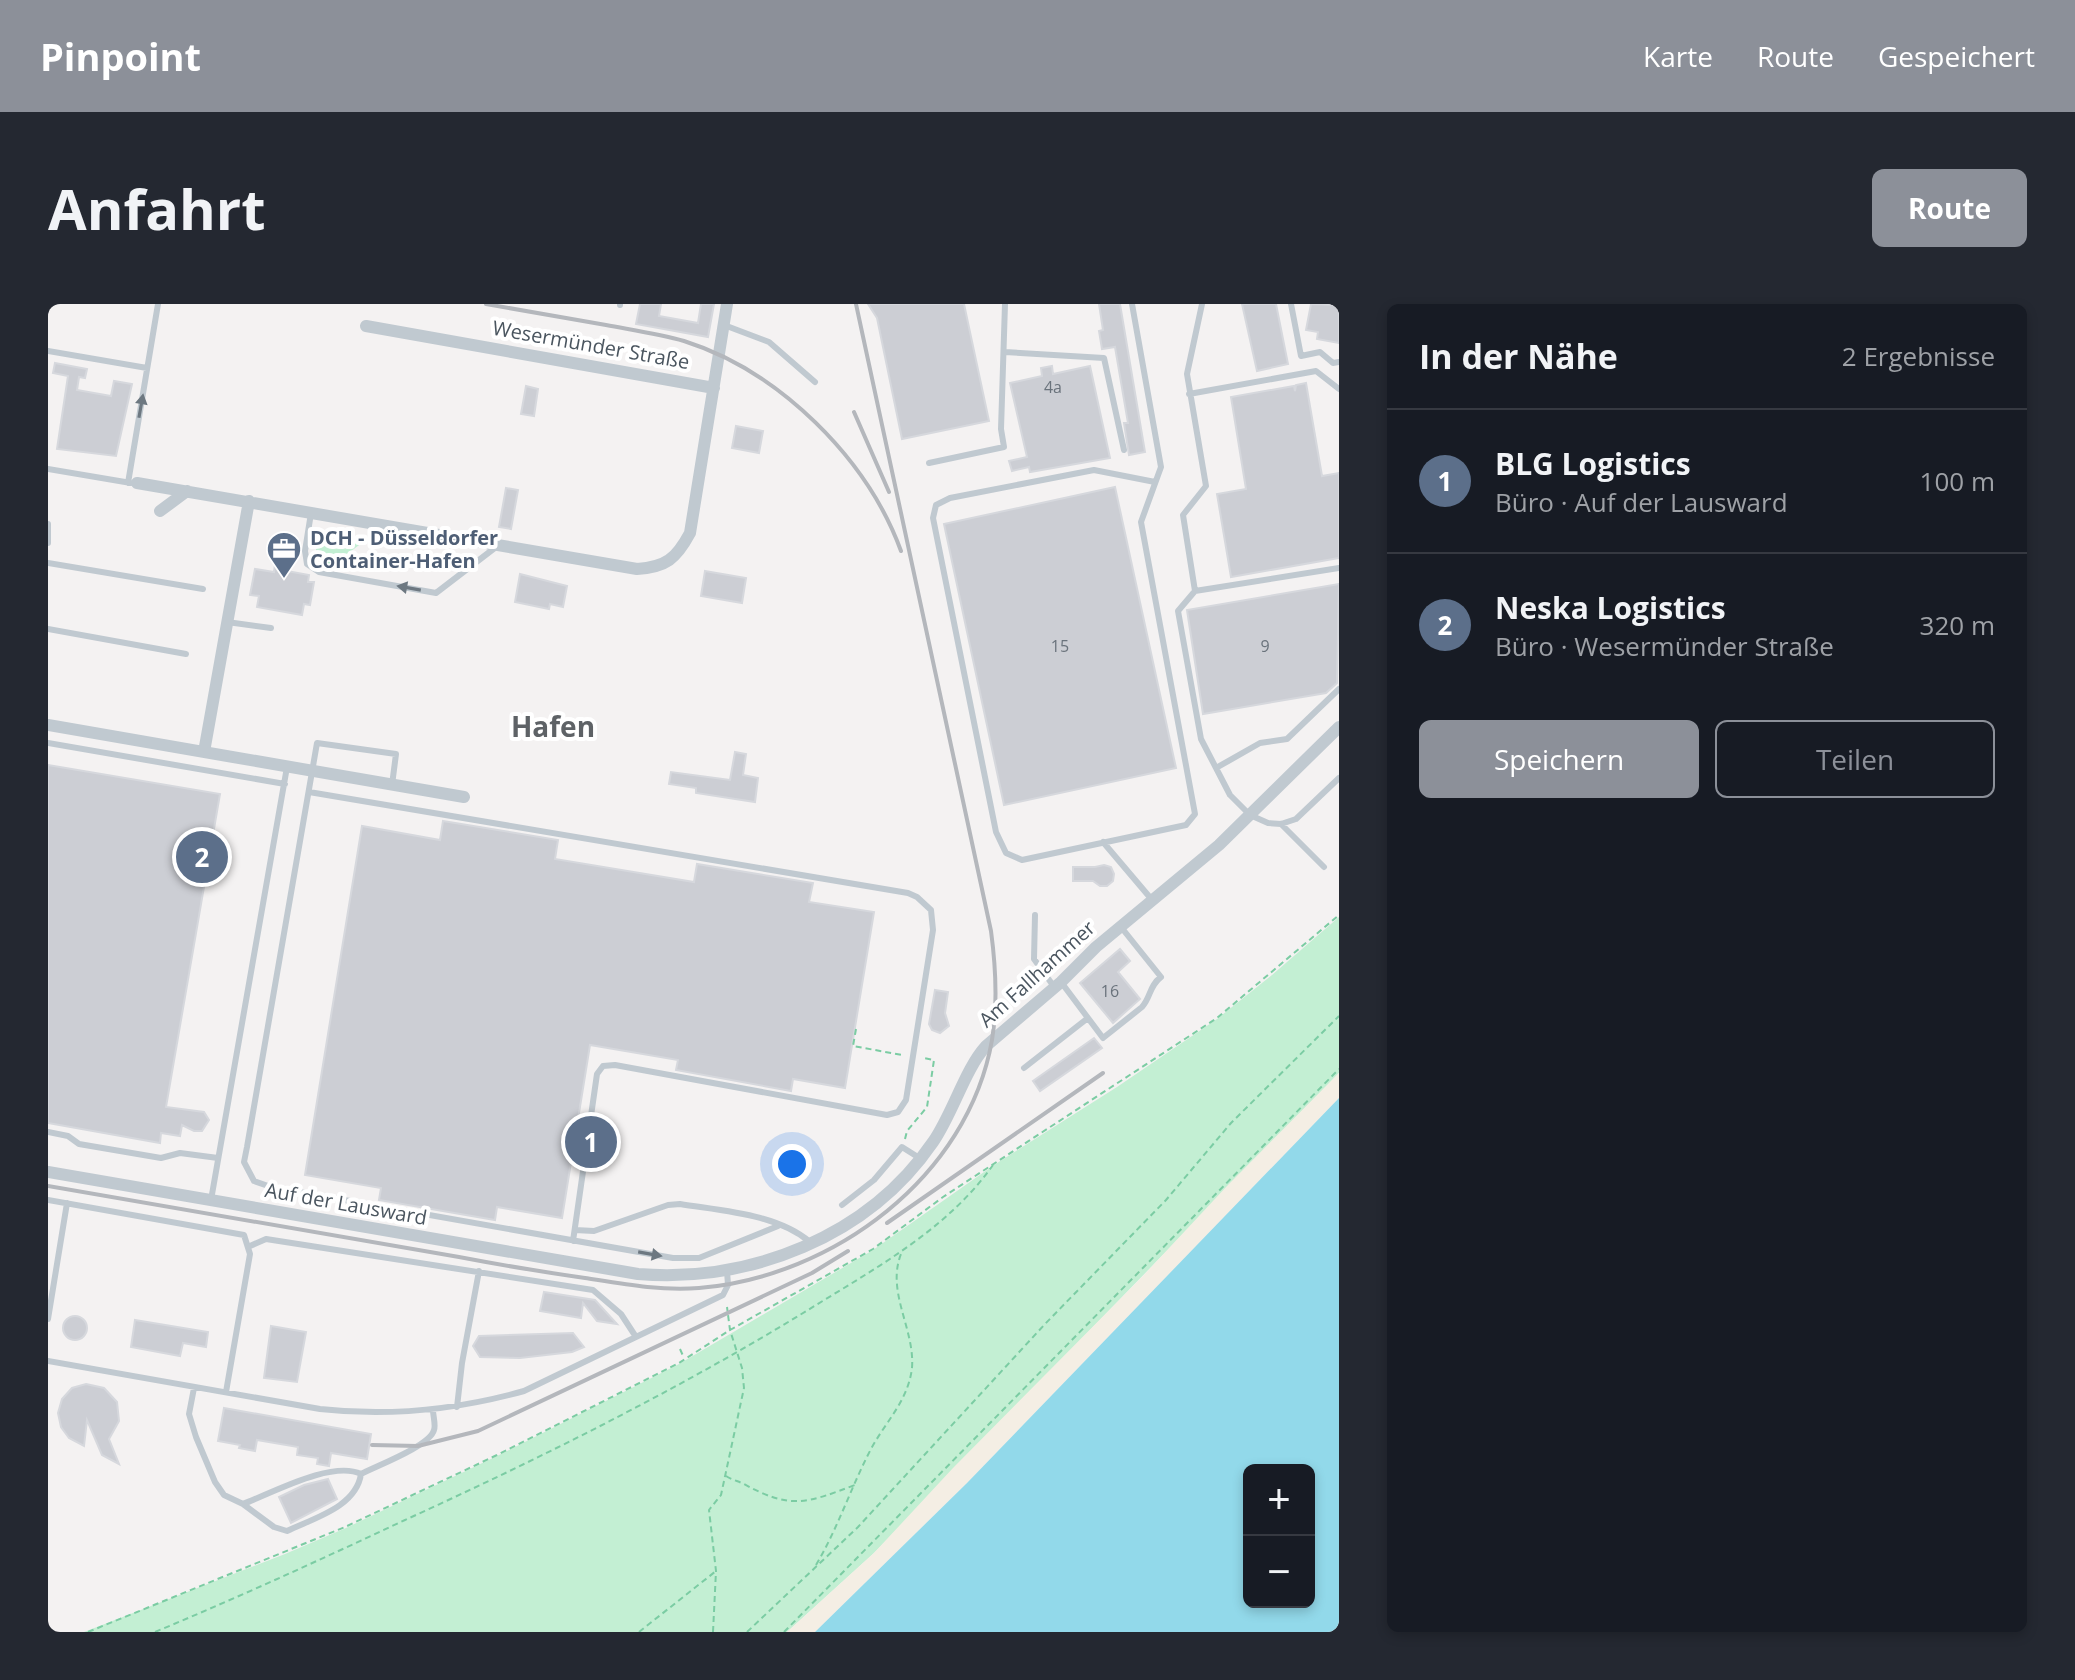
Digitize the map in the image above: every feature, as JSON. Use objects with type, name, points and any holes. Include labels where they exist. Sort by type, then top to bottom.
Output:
[{"type":"street","name":"Wesermünder Straße","points":[[132,483],[637,569],[655,568],[680,552],[690,533],[727,304]]},
{"type":"street","name":"Wesermünder Straße","points":[[366,326],[714,388]]},
{"type":"street","points":[[160,511],[187,491]]},
{"type":"street","points":[[204,752],[249,501]]},
{"type":"street","points":[[48,725],[464,797]]},
{"type":"street","name":"Am Fallhammer","points":[[638,1274],[668,1277],[727,1271],[771,1260],[812,1243],[873,1204],[921,1159],[953,1110],[982,1050],[1121,926],[1211,852],[1339,727]]},
{"type":"street","name":"Auf der Lausward","points":[[48,1172],[638,1274]]},
{"type":"lane","points":[[48,469],[132,483],[158,304]]},
{"type":"lane","points":[[929,463],[1004,447],[1001,429],[1005,304]]},
{"type":"lane","points":[[1132,304],[1161,467],[1141,522],[1195,814],[1186,825],[1022,860],[1006,853],[996,832],[933,518],[936,505],[950,498],[1094,470],[1155,482]]},
{"type":"lane","points":[[1195,591],[1183,515],[1206,486],[1187,374],[1202,304]]},
{"type":"lane","points":[[1291,304],[1301,356],[1320,352],[1333,363],[1339,362]]},
{"type":"lane","points":[[724,325],[769,342],[815,382]]},
{"type":"lane","points":[[48,351],[147,368]]},
{"type":"lane","points":[[1005,352],[1104,358],[1124,450]]},
{"type":"lane","points":[[1189,394],[1316,371],[1339,389]]},
{"type":"lane","points":[[311,512],[305,551],[307,564],[319,572],[436,593],[498,545]]},
{"type":"lane","points":[[48,524],[48,543]]},
{"type":"lane","points":[[48,563],[203,589]]},
{"type":"lane","points":[[1339,568],[1195,591],[1178,611],[1201,739],[1230,795],[1250,815],[1268,823],[1281,824],[1296,819],[1339,778]]},
{"type":"lane","points":[[227,622],[271,628]]},
{"type":"lane","points":[[48,629],[186,654]]},
{"type":"lane","points":[[1216,768],[1260,743],[1287,739],[1339,689]]},
{"type":"lane","points":[[48,743],[285,784]]},
{"type":"lane","points":[[392,785],[396,754],[317,743],[244,1162],[254,1181],[271,1187],[673,1258],[699,1258],[778,1226]]},
{"type":"lane","points":[[211,1200],[287,767]]},
{"type":"lane","points":[[309,792],[908,893],[931,910],[933,930],[906,1100],[898,1112],[887,1115],[615,1065],[603,1066],[597,1074],[573,1241]]},
{"type":"lane","points":[[1281,824],[1324,867]]},
{"type":"lane","points":[[1103,842],[1153,901]]},
{"type":"lane","points":[[1035,915],[1034,959],[1103,1038],[1142,1007],[1152,984],[1161,977],[1121,926]]},
{"type":"lane","points":[[1024,1068],[1088,1018]]},
{"type":"lane","points":[[48,1132],[68,1136],[79,1144],[161,1158],[180,1153],[218,1158]]},
{"type":"lane","points":[[842,1205],[874,1180],[902,1147],[921,1159]]},
{"type":"lane","points":[[48,1200],[244,1235],[250,1246],[226,1392]]},
{"type":"lane","points":[[48,1319],[67,1203]]},
{"type":"lane","points":[[575,1230],[594,1231],[668,1205],[680,1204],[752,1216],[778,1226],[793,1227],[812,1243]]},
{"type":"lane","points":[[250,1246],[266,1239],[593,1290],[621,1314],[636,1337]]},
{"type":"lane","points":[[457,1407],[479,1271]]},
{"type":"lane","points":[[48,1361],[362,1414],[457,1407],[524,1391],[723,1295],[728,1285],[727,1271]]},
{"type":"lane","points":[[194,1388],[189,1414],[215,1482],[224,1495],[243,1504],[274,1527],[287,1531],[344,1504],[361,1474],[418,1446],[431,1436],[435,1429],[433,1410]]},
{"type":"lane","points":[[243,1504],[324,1472],[352,1470],[361,1474]]},
{"type":"path","points":[[88,1632],[345,1527],[497,1455],[685,1359],[873,1249],[993,1164],[1217,1018],[1339,915]]},
{"type":"path","points":[[747,1632],[858,1527],[1045,1324],[1166,1200],[1231,1123],[1339,1016]]},
{"type":"path","points":[[784,1632],[1339,1069]]},
{"type":"path","points":[[155,1632],[244,1595],[487,1482],[736,1354],[901,1253],[974,1192],[993,1164]]},
{"type":"path","points":[[814,1569],[830,1541],[873,1445],[910,1384],[910,1339],[896,1284],[896,1266],[901,1253]]},
{"type":"path","points":[[713,1632],[716,1571],[709,1510],[721,1495],[744,1388],[742,1368],[723,1295]]},
{"type":"path","points":[[680,1349],[685,1359]]},
{"type":"path","points":[[725,1476],[773,1499],[788,1501],[808,1502],[855,1485]]},
{"type":"path","points":[[639,1632],[716,1571]]},
{"type":"green space","points":[[354,538],[367,539],[329,568],[316,556],[316,542],[352,547]]},
{"type":"green space","points":[[1339,917],[1339,1073],[874,1553],[787,1632],[84,1632],[346,1528],[679,1364],[873,1250],[994,1165],[1117,1087],[1217,1019]]},
{"type":"sand","points":[[1339,1073],[1339,1098],[967,1483],[815,1632],[787,1632],[874,1553],[953,1468]]},
{"type":"water","points":[[1339,1098],[1339,1632],[815,1632],[967,1483]]},
{"type":"building","points":[[640,304],[661,304],[659,316],[698,323],[701,304],[714,304],[708,337],[636,324]]},
{"type":"building","points":[[868,304],[964,304],[989,421],[902,439],[877,318]]},
{"type":"building","points":[[1099,304],[1120,304],[1145,452],[1129,455],[1124,423],[1128,423],[1115,347],[1102,349]]},
{"type":"building","points":[[1242,304],[1276,304],[1288,364],[1257,371]]},
{"type":"building","points":[[1311,304],[1339,305],[1339,343],[1317,339],[1318,332],[1306,330]]},
{"type":"building","points":[[55,363],[87,369],[85,378],[79,377],[77,390],[111,396],[114,381],[132,384],[116,456],[57,449],[68,376],[53,373]]},
{"type":"building","points":[[1052,366],[1053,374],[1090,366],[1110,458],[1030,472],[1029,467],[1012,471],[1009,461],[1027,457],[1010,383],[1042,376],[1041,368]]},
{"type":"building","points":[[1306,383],[1322,476],[1339,473],[1339,558],[1231,577],[1217,494],[1246,489],[1231,397],[1294,386],[1295,391],[1296,385]]},
{"type":"building","points":[[526,386],[538,389],[534,416],[521,414]]},
{"type":"building","points":[[736,426],[763,431],[759,453],[732,448]]},
{"type":"building","points":[[1115,487],[1176,768],[1004,805],[944,524]]},
{"type":"building","points":[[506,488],[518,490],[511,529],[499,527]]},
{"type":"building","points":[[275,565],[309,575],[308,582],[314,582],[310,605],[304,604],[302,615],[257,607],[259,596],[250,595],[255,569],[274,572]]},
{"type":"building","points":[[705,571],[746,578],[742,603],[701,596]]},
{"type":"building","points":[[520,574],[567,586],[563,607],[550,604],[549,609],[515,602]]},
{"type":"building","points":[[1339,584],[1337,683],[1326,693],[1203,714],[1187,610]]},
{"type":"building","points":[[735,752],[746,754],[743,775],[758,778],[755,802],[696,793],[696,788],[669,784],[671,772],[730,780]]},
{"type":"building","points":[[48,765],[220,794],[166,1107],[204,1112],[209,1120],[202,1131],[182,1125],[180,1136],[161,1133],[160,1143],[48,1123]]},
{"type":"building","points":[[443,821],[558,840],[555,859],[694,882],[697,864],[813,883],[809,902],[874,912],[845,1088],[793,1079],[791,1091],[676,1070],[678,1060],[590,1045],[562,1218],[497,1207],[495,1220],[379,1200],[381,1188],[305,1175],[362,826],[440,840]]},
{"type":"building","points":[[1073,867],[1111,867],[1114,874],[1113,881],[1107,886],[1093,881],[1073,881]]},
{"type":"building","points":[[1120,949],[1130,961],[1118,972],[1140,999],[1113,1023],[1080,983]]},
{"type":"building","points":[[935,990],[948,992],[945,1013],[949,1026],[940,1033],[932,1030],[929,1024]]},
{"type":"building","points":[[1094,1038],[1102,1048],[1040,1091],[1033,1081]]},
{"type":"building","points":[[544,1292],[595,1300],[617,1324],[597,1321],[583,1303],[581,1318],[540,1311]]},
{"type":"building","points":[[75,1316],[84,1319],[87,1328],[84,1337],[75,1340],[66,1337],[63,1328],[66,1319]]},
{"type":"building","points":[[135,1320],[208,1332],[206,1347],[183,1343],[180,1356],[131,1347]]},
{"type":"building","points":[[271,1326],[306,1332],[297,1382],[264,1378]]},
{"type":"building","points":[[573,1333],[584,1347],[572,1352],[520,1358],[480,1357],[473,1346],[479,1336]]},
{"type":"building","points":[[86,1384],[104,1388],[117,1402],[119,1421],[109,1439],[119,1464],[102,1455],[87,1420],[84,1446],[69,1438],[61,1427],[58,1413],[62,1399],[72,1388]]},
{"type":"building","points":[[224,1408],[371,1434],[367,1459],[331,1453],[329,1466],[317,1464],[318,1458],[297,1455],[298,1447],[257,1440],[255,1451],[218,1441]]},
{"type":"building","points":[[328,1479],[337,1499],[291,1523],[279,1497],[304,1485]]},
{"type":"railway","points":[[486,304],[684,341],[753,373],[815,422],[842,452],[866,483],[901,551]]},
{"type":"railway","points":[[48,1186],[538,1271],[684,1289],[749,1280],[798,1264],[844,1241],[887,1211],[924,1176],[955,1135],[978,1090],[994,1026],[994,958],[991,931],[856,304]]},
{"type":"railway","points":[[854,412],[889,492]]},
{"type":"railway","points":[[887,1223],[1103,1073]]},
{"type":"railway","points":[[372,1445],[418,1446],[478,1431],[812,1273],[848,1251]]},
{"type":"place","name":"DCH - Düsseldorfer Container-Hafen","points":[[284,580]]},
{"type":"place","name":"Neska Logistics","points":[[202,857]]},
{"type":"place","name":"BLG Logistics","points":[[591,1142]]},
{"type":"district","name":"Hafen","points":[[553,727]]}]
